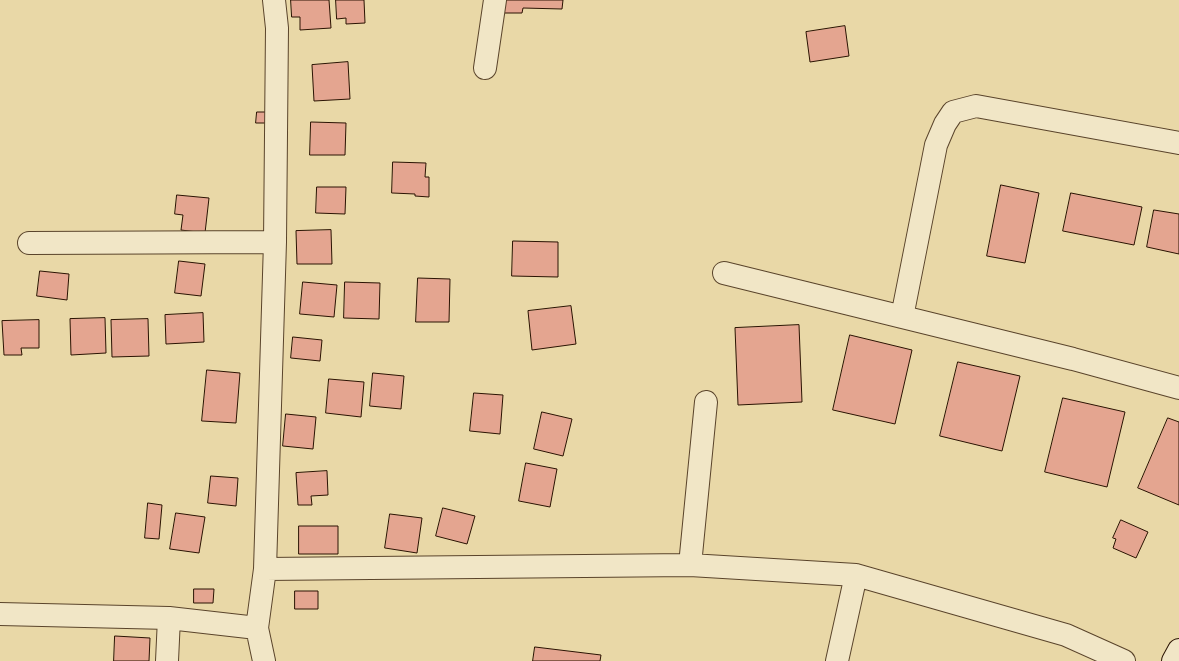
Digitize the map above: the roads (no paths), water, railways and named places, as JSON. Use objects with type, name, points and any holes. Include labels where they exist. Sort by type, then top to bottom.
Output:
[{"type":"street","points":[[264,661],[257,628],[265,569],[275,242],[277,28],[274,0]]},
{"type":"street","points":[[485,68],[495,0]]},
{"type":"street","points":[[902,317],[936,145],[945,124],[953,112],[976,106],[1179,143]]},
{"type":"street","points":[[29,243],[275,242]]},
{"type":"street","points":[[724,273],[1179,388]]},
{"type":"street","points":[[690,565],[706,402]]},
{"type":"street","points":[[265,569],[690,565],[856,575],[1066,635],[1124,661]]},
{"type":"street","points":[[837,661],[856,575]]},
{"type":"street","points":[[0,614],[169,618],[257,628]]},
{"type":"street","points":[[167,661],[169,618]]},
{"type":"street","points":[[1173,661],[1179,650]]}]
